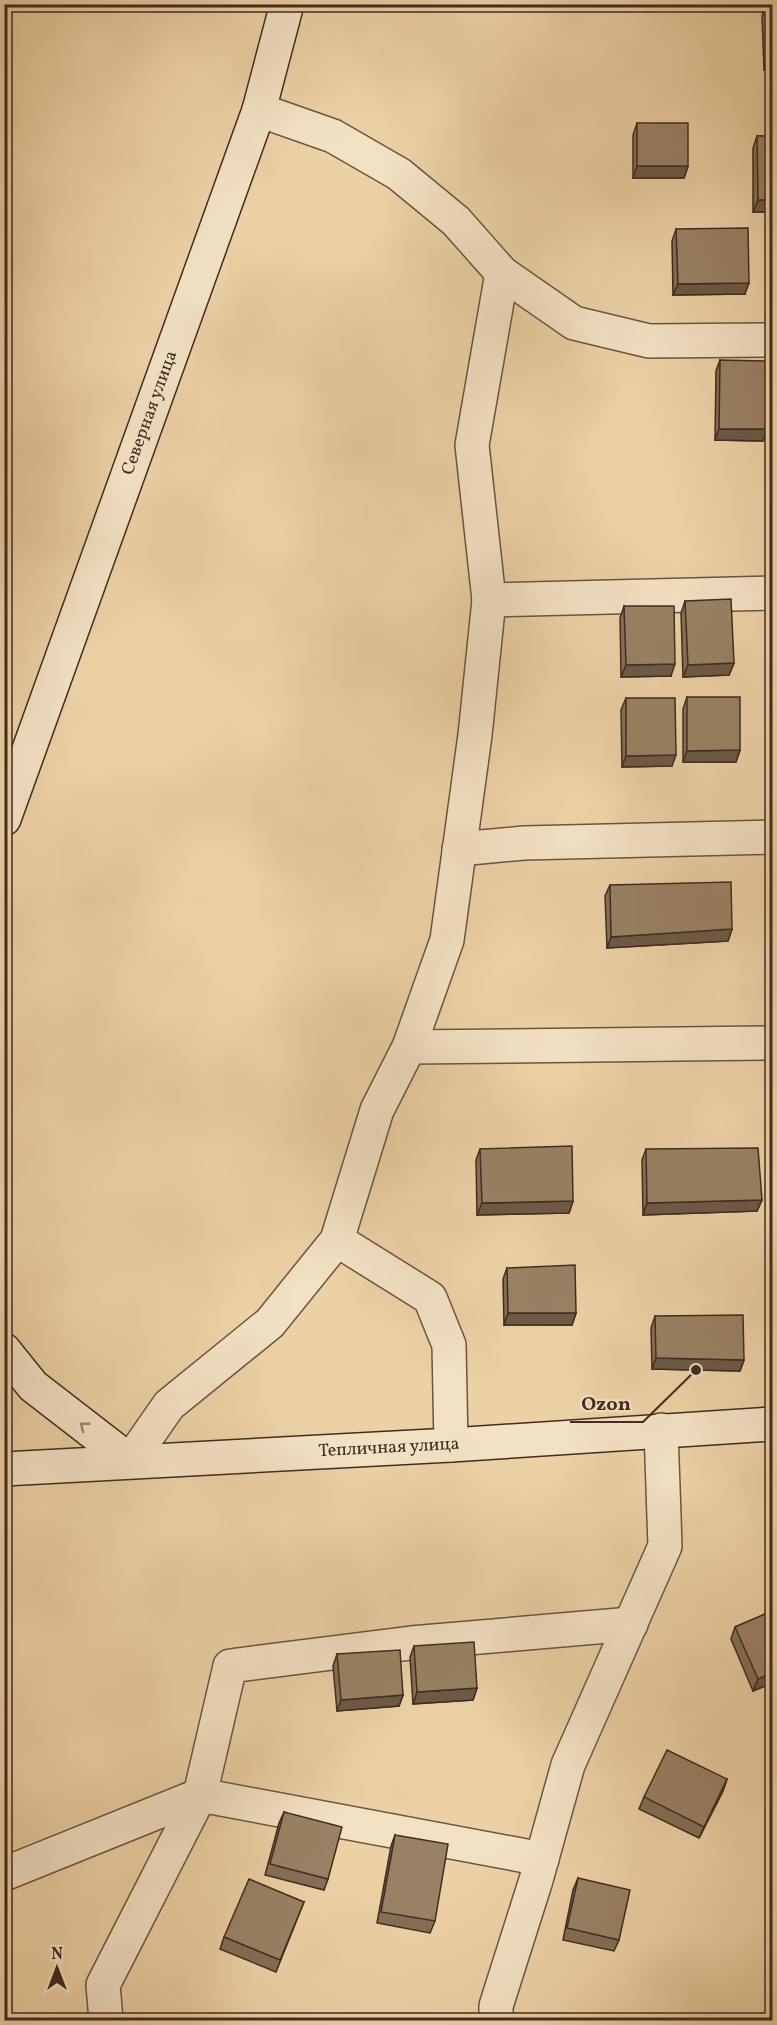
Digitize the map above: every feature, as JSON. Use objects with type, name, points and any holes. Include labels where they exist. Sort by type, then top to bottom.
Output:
[{"type":"street","name":"Северная улица","points":[[4,819],[259,110],[287,4]]},
{"type":"street","points":[[259,110],[333,136],[399,174],[456,221],[502,273],[574,323],[649,341],[772,340]]},
{"type":"street","points":[[4,1350],[33,1386],[130,1461],[169,1405],[270,1323],[336,1240],[377,1110],[409,1047],[447,940],[475,735],[489,600],[472,445],[502,273]]},
{"type":"street","points":[[489,600],[772,593]]},
{"type":"street","points":[[459,849],[524,843],[772,837]]},
{"type":"street","points":[[409,1047],[772,1043]]},
{"type":"street","points":[[336,1240],[430,1298],[449,1345],[451,1445]]},
{"type":"street","name":"Тепличная улица","points":[[4,1469],[451,1445],[772,1424]]},
{"type":"street","points":[[496,2020],[496,2006],[542,1859],[568,1765],[665,1546],[661,1430]]},
{"type":"street","points":[[105,2020],[103,1985],[200,1795],[230,1666],[411,1643],[631,1624]]},
{"type":"street","points":[[4,1874],[200,1795],[542,1859]]},
{"type":"building","points":[[766,4],[772,4],[772,58],[768,59]]},
{"type":"building","points":[[637,123],[688,123],[688,166],[637,166]]},
{"type":"building","points":[[757,136],[772,136],[772,200],[758,200]]},
{"type":"building","points":[[748,228],[749,283],[678,284],[676,229]]},
{"type":"building","points":[[720,360],[769,361],[767,429],[719,429]]},
{"type":"building","points":[[731,599],[734,663],[688,665],[685,601]]},
{"type":"building","points":[[624,606],[674,606],[675,664],[626,665]]},
{"type":"building","points":[[687,697],[740,697],[740,750],[687,751]]},
{"type":"building","points":[[626,698],[675,698],[676,755],[626,756]]},
{"type":"building","points":[[731,882],[732,929],[611,937],[610,885]]},
{"type":"building","points":[[572,1146],[573,1201],[482,1203],[480,1149]]},
{"type":"building","points":[[758,1148],[762,1200],[647,1203],[646,1149]]},
{"type":"building","points":[[575,1265],[576,1313],[508,1313],[507,1268]]},
{"type":"building","points":[[743,1315],[744,1360],[656,1358],[655,1316]]},
{"type":"building","points":[[772,1611],[772,1673],[758,1679],[735,1627]]},
{"type":"building","points":[[474,1642],[477,1688],[417,1692],[414,1646]]},
{"type":"building","points":[[400,1650],[403,1695],[341,1700],[337,1654]]},
{"type":"building","points":[[667,1750],[727,1779],[704,1827],[644,1797]]},
{"type":"building","points":[[284,1812],[342,1827],[328,1879],[270,1864]]},
{"type":"building","points":[[395,1835],[448,1844],[435,1921],[381,1912]]},
{"type":"building","points":[[578,1878],[630,1890],[619,1940],[567,1928]]},
{"type":"building","points":[[249,1879],[304,1902],[280,1960],[224,1937]]},
{"type":"place","name":"Ozon","points":[[696,1370]]}]
